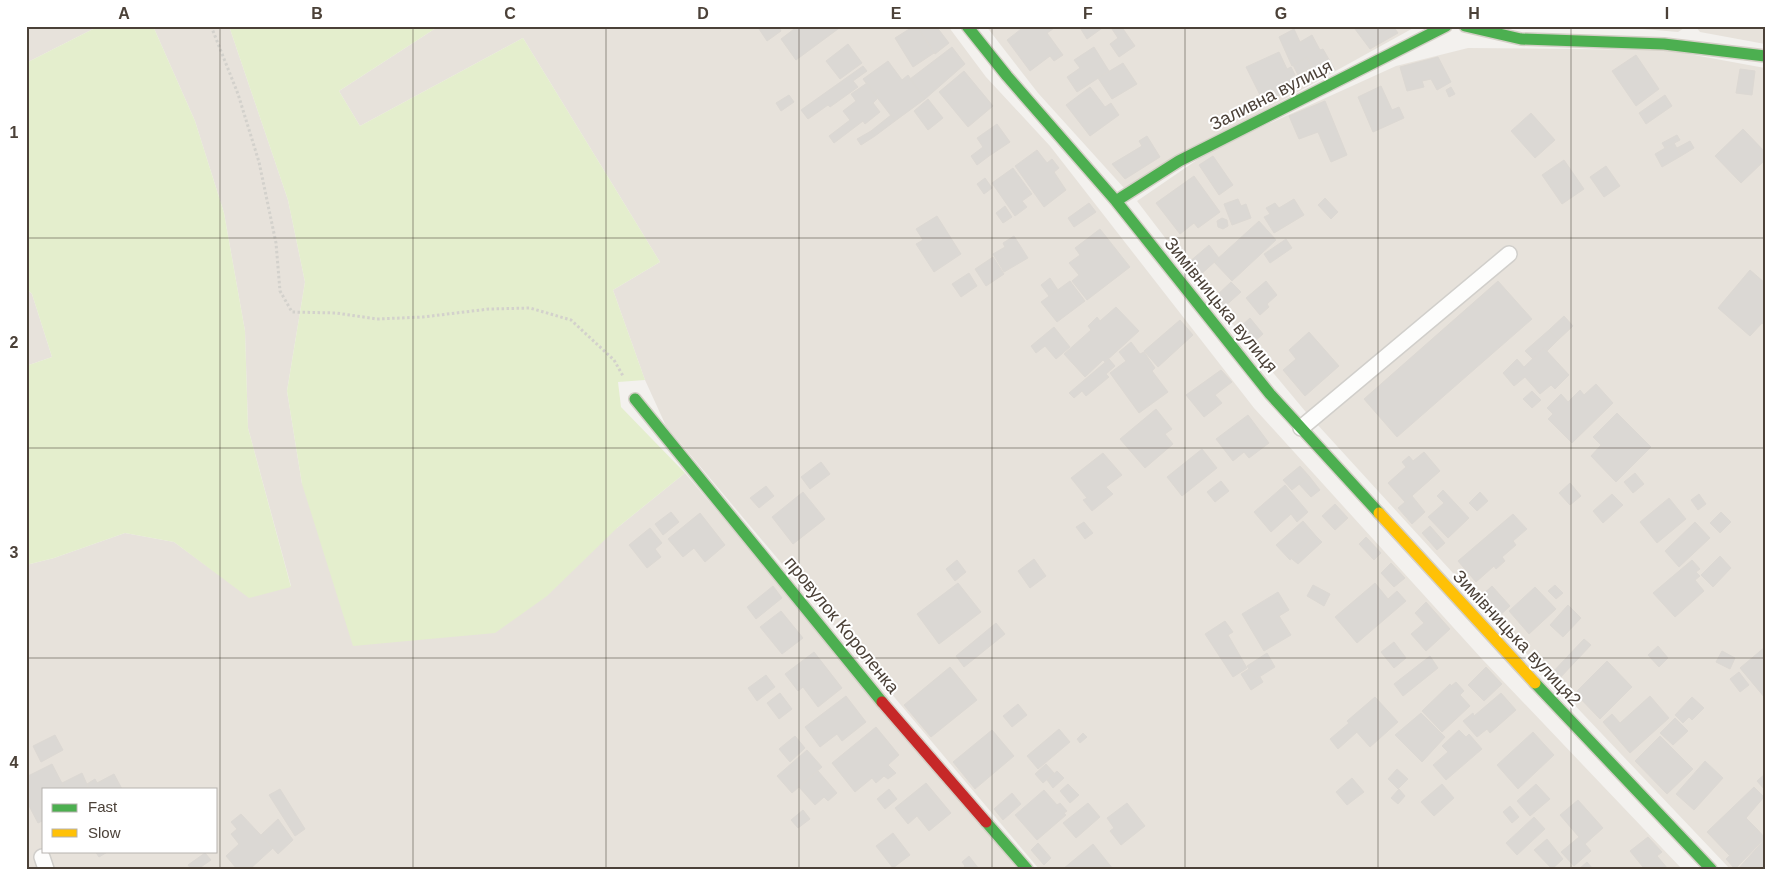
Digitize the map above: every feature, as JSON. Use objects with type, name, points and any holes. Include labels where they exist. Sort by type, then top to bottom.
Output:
[{"type":"street","name":"Зимівницька вулиця","points":[[968,26],[1007,76],[1116,202],[1264,386],[1301,428]]},
{"type":"street","name":"Заливна вулиця","points":[[1116,202],[1179,161],[1446,26]]},
{"type":"street","points":[[1464,26],[1522,39],[1664,44],[1765,56]]},
{"type":"street","name":"провулок Короленка","points":[[635,399],[899,723],[1027,869]]},
{"type":"street","name":"Зимівницька вулиця2","points":[[1301,428],[1498,644],[1711,869]]},
{"type":"lane","points":[[1301,428],[1509,254]]},
{"type":"path","points":[[211,26],[238,94],[259,162],[276,243],[280,291],[292,312],[336,313],[377,319],[422,317],[489,309],[530,308],[571,320],[614,360],[635,399]]},
{"type":"shaded area","points":[[26,26],[99,26],[26,63]]},
{"type":"shaded area","points":[[153,26],[229,26],[288,200],[305,282],[287,391],[302,484],[617,528],[685,473],[1020,869],[26,869],[26,565],[54,558],[125,533],[174,542],[249,597],[291,586],[248,428],[245,331],[224,213],[195,121]]},
{"type":"shaded area","points":[[439,26],[948,26],[986,77],[1050,146],[1254,408],[1482,659],[1682,869],[1039,869],[666,426],[645,380],[613,290],[660,262],[523,38],[360,126],[339,91]]},
{"type":"shaded area","points":[[986,26],[1417,26],[1124,188],[1038,93]]},
{"type":"shaded area","points":[[1608,26],[1687,26],[1678,32]]},
{"type":"shaded area","points":[[1695,26],[1765,26],[1765,44],[1700,32]]},
{"type":"shaded area","points":[[1468,48],[1667,50],[1765,68],[1765,869],[1730,869],[1547,676],[1305,411],[1211,298],[1137,201],[1213,149],[1396,66]]},
{"type":"shaded area","points":[[26,288],[32,294],[52,357],[26,366]]},
{"type":"green space","points":[[99,26],[153,26],[195,121],[224,213],[245,331],[248,428],[291,587],[249,598],[174,542],[125,533],[54,558],[26,565],[26,366],[52,357],[32,294],[26,288],[26,63]]},
{"type":"green space","points":[[229,26],[439,26],[339,91],[360,126],[523,38],[660,262],[613,290],[645,380],[618,382],[621,407],[685,473],[617,528],[547,596],[495,633],[353,646],[302,484],[287,391],[305,282],[288,200]]},
{"type":"building","points":[[757,26],[778,26],[781,31],[767,41]]},
{"type":"building","points":[[798,26],[842,26],[796,60],[781,39]]},
{"type":"building","points":[[917,26],[934,53],[913,67],[895,38]]},
{"type":"building","points":[[917,26],[936,26],[949,43],[935,54]]},
{"type":"building","points":[[1025,26],[1057,26],[1047,33],[1063,55],[1054,61],[1050,56],[1030,71],[1007,40]]},
{"type":"building","points":[[1079,26],[1105,26],[1087,39]]},
{"type":"building","points":[[1116,26],[1121,26],[1135,46],[1119,57],[1110,44],[1118,38],[1112,29]]},
{"type":"building","points":[[1359,26],[1393,26],[1398,33],[1370,49],[1355,29]]},
{"type":"building","points":[[1294,29],[1300,42],[1312,35],[1320,50],[1323,49],[1335,70],[1319,79],[1307,57],[1292,66],[1279,37]]},
{"type":"building","points":[[848,44],[862,63],[840,79],[826,61]]},
{"type":"building","points":[[952,47],[965,64],[925,99],[910,79]]},
{"type":"building","points":[[1094,47],[1109,71],[1077,92],[1067,77],[1080,68],[1074,60]]},
{"type":"building","points":[[1279,52],[1287,69],[1291,67],[1295,75],[1291,77],[1295,88],[1264,103],[1246,67]]},
{"type":"building","points":[[1636,55],[1659,89],[1636,106],[1612,71]]},
{"type":"building","points":[[1307,57],[1312,67],[1298,75],[1293,65]]},
{"type":"building","points":[[1438,57],[1451,82],[1437,90],[1431,79],[1422,81],[1424,87],[1407,91],[1400,67]]},
{"type":"building","points":[[888,61],[902,80],[908,75],[925,99],[895,121],[863,79]]},
{"type":"building","points":[[1123,63],[1137,84],[1112,99],[1098,78]]},
{"type":"building","points":[[863,66],[867,71],[853,81],[858,87],[830,107],[828,105],[808,119],[801,110]]},
{"type":"building","points":[[1740,69],[1755,71],[1752,95],[1736,93]]},
{"type":"building","points":[[964,71],[993,106],[968,127],[939,92]]},
{"type":"building","points":[[867,83],[878,98],[873,103],[880,112],[865,124],[863,121],[834,143],[829,136],[850,120],[843,111],[856,101],[851,94]]},
{"type":"building","points":[[1381,86],[1392,110],[1399,107],[1404,118],[1373,132],[1358,97]]},
{"type":"building","points":[[1090,87],[1105,107],[1111,103],[1119,115],[1090,136],[1066,105]]},
{"type":"building","points":[[1451,87],[1455,94],[1449,97],[1446,90]]},
{"type":"building","points":[[789,95],[794,102],[781,111],[776,103]]},
{"type":"building","points":[[1665,95],[1672,106],[1646,124],[1639,113]]},
{"type":"building","points":[[928,99],[943,118],[928,130],[914,111]]},
{"type":"building","points":[[1325,101],[1347,155],[1331,162],[1318,132],[1299,139],[1289,116]]},
{"type":"building","points":[[1531,113],[1555,140],[1535,158],[1511,131]]},
{"type":"building","points":[[891,115],[895,121],[875,136],[871,131]]},
{"type":"building","points":[[997,124],[1010,142],[989,156],[977,138]]},
{"type":"building","points":[[1743,129],[1765,152],[1765,160],[1741,183],[1715,156]]},
{"type":"building","points":[[871,131],[875,136],[861,145],[857,139]]},
{"type":"building","points":[[1677,135],[1680,140],[1665,148],[1662,143]]},
{"type":"building","points":[[1147,136],[1160,157],[1125,179],[1112,164],[1142,146],[1139,141]]},
{"type":"building","points":[[1690,141],[1694,148],[1681,156],[1677,148]]},
{"type":"building","points":[[1674,143],[1681,156],[1662,167],[1655,154]]},
{"type":"building","points":[[983,147],[989,156],[977,165],[971,156]]},
{"type":"building","points":[[1037,150],[1047,163],[1052,159],[1059,168],[1054,172],[1066,190],[1044,207],[1015,166]]},
{"type":"building","points":[[1213,156],[1233,185],[1219,195],[1199,165]]},
{"type":"building","points":[[1564,160],[1584,189],[1562,204],[1542,175]]},
{"type":"building","points":[[1606,166],[1620,186],[1604,197],[1590,177]]},
{"type":"building","points":[[1013,168],[1032,194],[1022,201],[1027,207],[1015,216],[992,183]]},
{"type":"building","points":[[1194,176],[1220,212],[1198,228],[1194,223],[1180,234],[1156,203]]},
{"type":"building","points":[[985,178],[992,188],[984,194],[977,184]]},
{"type":"building","points":[[1325,198],[1338,212],[1331,219],[1318,205]]},
{"type":"building","points":[[1238,199],[1241,206],[1246,204],[1251,218],[1232,225],[1224,204]]},
{"type":"building","points":[[1294,199],[1304,215],[1274,233],[1264,217],[1270,214],[1266,208],[1275,203],[1279,208]]},
{"type":"building","points":[[1089,203],[1096,212],[1074,227],[1068,218]]},
{"type":"building","points":[[1005,206],[1012,217],[1003,223],[996,213]]},
{"type":"building","points":[[937,216],[961,254],[934,272],[916,244],[923,240],[916,229]]},
{"type":"building","points":[[1222,218],[1227,220],[1228,226],[1223,229],[1218,227],[1217,221]]},
{"type":"building","points":[[1259,221],[1276,240],[1232,281],[1214,262]]},
{"type":"building","points":[[1100,229],[1130,267],[1087,300],[1072,281],[1079,275],[1069,263],[1080,255],[1075,248]]},
{"type":"building","points":[[1014,236],[1028,258],[1004,272],[993,254],[1005,247],[1003,243]]},
{"type":"building","points":[[1286,239],[1292,248],[1270,263],[1264,254]]},
{"type":"building","points":[[1209,245],[1219,258],[1199,276],[1188,263]]},
{"type":"building","points":[[993,257],[1004,274],[986,286],[975,269]]},
{"type":"building","points":[[1750,270],[1765,283],[1765,325],[1762,323],[1750,336],[1718,308]]},
{"type":"building","points":[[969,273],[977,286],[961,297],[952,284]]},
{"type":"building","points":[[1050,278],[1058,290],[1049,296],[1041,285]]},
{"type":"building","points":[[1070,281],[1085,301],[1057,322],[1041,302]]},
{"type":"building","points":[[1266,281],[1277,295],[1267,304],[1269,307],[1260,315],[1246,298]]},
{"type":"building","points":[[1498,281],[1532,319],[1397,437],[1364,399]]},
{"type":"building","points":[[1231,282],[1241,292],[1224,307],[1215,297]]},
{"type":"building","points":[[1116,307],[1139,331],[1105,362],[1103,360],[1085,377],[1064,354],[1091,330],[1088,326],[1097,317],[1100,321]]},
{"type":"building","points":[[1564,316],[1573,326],[1558,340],[1549,330]]},
{"type":"building","points":[[1250,318],[1263,334],[1254,342],[1240,327]]},
{"type":"building","points":[[1180,320],[1193,335],[1158,367],[1144,351]]},
{"type":"building","points":[[1054,327],[1070,347],[1056,359],[1045,346],[1036,353],[1031,346]]},
{"type":"building","points":[[1549,330],[1558,340],[1547,351],[1544,348],[1533,359],[1525,351]]},
{"type":"building","points":[[1309,332],[1339,366],[1305,396],[1283,370],[1296,359],[1289,350]]},
{"type":"building","points":[[1131,342],[1140,354],[1144,352],[1155,368],[1152,371],[1168,392],[1139,413],[1110,373],[1126,361],[1119,352]]},
{"type":"building","points":[[1544,348],[1569,375],[1555,389],[1551,385],[1540,394],[1525,377],[1514,386],[1503,373],[1517,359],[1524,367]]},
{"type":"building","points":[[1109,359],[1115,366],[1106,374],[1109,377],[1086,396],[1082,391],[1074,398],[1069,393]]},
{"type":"building","points":[[1221,370],[1232,382],[1215,395],[1222,403],[1204,417],[1186,395]]},
{"type":"building","points":[[1596,384],[1613,403],[1572,443],[1548,419],[1553,414],[1547,408],[1561,394],[1568,402],[1580,390],[1584,395]]},
{"type":"building","points":[[1532,391],[1541,400],[1532,408],[1523,399]]},
{"type":"building","points":[[1156,409],[1172,429],[1165,434],[1173,444],[1145,468],[1120,439]]},
{"type":"building","points":[[1617,413],[1651,447],[1616,482],[1591,456],[1601,445],[1593,437]]},
{"type":"building","points":[[1248,415],[1269,443],[1249,458],[1244,452],[1233,461],[1216,439]]},
{"type":"building","points":[[1202,449],[1217,468],[1182,496],[1167,477]]},
{"type":"building","points":[[1424,452],[1440,471],[1405,502],[1388,483],[1406,467],[1402,462],[1409,456],[1413,461]]},
{"type":"building","points":[[1103,453],[1122,475],[1106,487],[1113,494],[1092,511],[1083,500],[1087,498],[1071,478]]},
{"type":"building","points":[[821,462],[830,474],[810,489],[801,477]]},
{"type":"building","points":[[1300,466],[1309,476],[1292,490],[1283,480]]},
{"type":"building","points":[[1635,473],[1644,484],[1633,493],[1624,482]]},
{"type":"building","points":[[1309,476],[1320,490],[1311,497],[1299,484]]},
{"type":"building","points":[[1221,481],[1229,491],[1215,502],[1207,492]]},
{"type":"building","points":[[1570,483],[1581,496],[1570,505],[1559,493]]},
{"type":"building","points":[[1285,485],[1308,512],[1297,522],[1291,514],[1271,532],[1254,512]]},
{"type":"building","points":[[766,486],[774,496],[759,508],[750,498]]},
{"type":"building","points":[[1443,490],[1469,518],[1448,538],[1428,517],[1444,503],[1437,496]]},
{"type":"building","points":[[803,492],[825,519],[793,544],[772,517]]},
{"type":"building","points":[[1480,492],[1488,501],[1477,511],[1469,503]]},
{"type":"building","points":[[1612,494],[1623,505],[1603,523],[1593,511]]},
{"type":"building","points":[[1699,494],[1706,504],[1698,510],[1691,500]]},
{"type":"building","points":[[1412,496],[1425,512],[1412,524],[1398,508]]},
{"type":"building","points":[[1669,498],[1686,519],[1657,543],[1640,522]]},
{"type":"building","points":[[1335,504],[1348,518],[1335,530],[1322,516]]},
{"type":"building","points":[[671,512],[679,522],[663,535],[655,524]]},
{"type":"building","points":[[1721,512],[1731,522],[1720,533],[1710,523]]},
{"type":"building","points":[[700,513],[725,545],[705,562],[694,548],[683,557],[668,539]]},
{"type":"building","points":[[1513,514],[1527,529],[1513,541],[1516,545],[1502,557],[1505,561],[1496,569],[1494,566],[1476,582],[1458,561]]},
{"type":"building","points":[[1303,521],[1316,536],[1290,560],[1276,545]]},
{"type":"building","points":[[1084,522],[1093,533],[1085,539],[1076,527]]},
{"type":"building","points":[[1695,522],[1710,538],[1679,567],[1665,551]]},
{"type":"building","points":[[1430,526],[1445,543],[1437,550],[1422,533]]},
{"type":"building","points":[[650,528],[662,543],[655,549],[661,557],[647,568],[629,545]]},
{"type":"building","points":[[1316,536],[1322,542],[1298,564],[1292,559]]},
{"type":"building","points":[[1366,537],[1381,553],[1374,560],[1359,544]]},
{"type":"building","points":[[1720,556],[1731,568],[1713,587],[1701,575]]},
{"type":"building","points":[[1034,559],[1046,576],[1030,588],[1018,571]]},
{"type":"building","points":[[957,560],[966,572],[955,581],[946,569]]},
{"type":"building","points":[[1692,560],[1700,569],[1696,572],[1700,576],[1695,580],[1704,591],[1675,617],[1653,593]]},
{"type":"building","points":[[1391,563],[1405,578],[1394,587],[1381,573]]},
{"type":"building","points":[[958,583],[981,612],[939,644],[917,614]]},
{"type":"building","points":[[1375,583],[1388,599],[1397,591],[1406,601],[1357,643],[1335,617]]},
{"type":"building","points":[[1313,585],[1330,594],[1324,606],[1307,596]]},
{"type":"building","points":[[1555,585],[1563,593],[1556,599],[1548,591]]},
{"type":"building","points":[[773,586],[782,598],[756,619],[747,607]]},
{"type":"building","points":[[1492,586],[1510,606],[1497,618],[1479,598]]},
{"type":"building","points":[[1535,587],[1556,609],[1529,634],[1509,611]]},
{"type":"building","points":[[1278,592],[1289,610],[1279,616],[1291,635],[1264,651],[1242,614]]},
{"type":"building","points":[[1426,602],[1450,629],[1426,651],[1411,634],[1424,623],[1415,613]]},
{"type":"building","points":[[1568,605],[1581,618],[1563,637],[1550,625]]},
{"type":"building","points":[[781,611],[803,638],[782,654],[760,627]]},
{"type":"building","points":[[1225,621],[1233,632],[1228,635],[1247,668],[1233,677],[1205,634]]},
{"type":"building","points":[[996,623],[1005,634],[964,667],[956,656]]},
{"type":"building","points":[[1584,639],[1591,645],[1557,681],[1551,674]]},
{"type":"building","points":[[1394,642],[1406,658],[1394,668],[1381,652]]},
{"type":"building","points":[[1658,646],[1668,658],[1659,667],[1648,655]]},
{"type":"building","points":[[1765,647],[1765,698],[1740,668]]},
{"type":"building","points":[[1722,651],[1735,658],[1730,669],[1716,662]]},
{"type":"building","points":[[814,652],[842,688],[818,707],[803,687],[798,691],[785,674]]},
{"type":"building","points":[[1267,653],[1275,667],[1256,679],[1247,666]]},
{"type":"building","points":[[1430,656],[1438,668],[1403,696],[1394,684]]},
{"type":"building","points":[[1607,661],[1632,687],[1600,719],[1575,693]]},
{"type":"building","points":[[950,667],[977,700],[931,737],[904,705]]},
{"type":"building","points":[[1486,667],[1502,684],[1484,701],[1468,685]]},
{"type":"building","points":[[1249,669],[1256,679],[1260,677],[1263,682],[1251,690],[1241,674]]},
{"type":"building","points":[[1739,672],[1749,685],[1740,692],[1730,679]]},
{"type":"building","points":[[766,675],[775,687],[757,701],[748,688]]},
{"type":"building","points":[[1456,682],[1464,691],[1460,695],[1470,706],[1442,732],[1422,711],[1450,684],[1451,686]]},
{"type":"building","points":[[780,693],[792,709],[779,719],[767,703]]},
{"type":"building","points":[[1501,693],[1516,710],[1490,733],[1487,729],[1477,737],[1463,721],[1473,713],[1474,716]]},
{"type":"building","points":[[846,696],[866,722],[842,741],[837,734],[820,747],[805,727]]},
{"type":"building","points":[[1650,696],[1669,718],[1630,753],[1603,722],[1612,714],[1620,723]]},
{"type":"building","points":[[1375,697],[1398,722],[1370,747],[1347,721]]},
{"type":"building","points":[[1692,697],[1704,708],[1692,720],[1689,717],[1683,723],[1675,715]]},
{"type":"building","points":[[1018,704],[1027,715],[1012,727],[1003,716]]},
{"type":"building","points":[[1421,713],[1445,737],[1422,762],[1395,735]]},
{"type":"building","points":[[1675,718],[1688,731],[1673,745],[1660,733]]},
{"type":"building","points":[[1349,723],[1357,732],[1338,749],[1330,739]]},
{"type":"building","points":[[876,727],[899,755],[888,765],[896,773],[888,779],[884,776],[876,783],[872,778],[855,792],[832,763]]},
{"type":"building","points":[[1059,729],[1070,742],[1038,769],[1027,756]]},
{"type":"building","points":[[992,730],[1014,756],[975,789],[953,762]]},
{"type":"building","points":[[1459,730],[1466,737],[1469,734],[1482,749],[1446,780],[1433,765],[1448,752],[1442,746]]},
{"type":"building","points":[[1533,732],[1554,755],[1518,789],[1497,765]]},
{"type":"building","points":[[1083,733],[1087,737],[1080,743],[1077,739]]},
{"type":"building","points":[[55,735],[63,750],[41,762],[33,746]]},
{"type":"building","points":[[795,736],[805,748],[790,762],[779,749]]},
{"type":"building","points":[[1660,736],[1693,769],[1667,794],[1635,761]]},
{"type":"building","points":[[807,750],[822,767],[792,793],[777,776]]},
{"type":"building","points":[[1705,761],[1723,778],[1694,810],[1676,794]]},
{"type":"building","points":[[52,764],[64,788],[42,788],[42,821],[38,823],[26,800],[26,777]]},
{"type":"building","points":[[1046,764],[1054,773],[1043,783],[1035,774]]},
{"type":"building","points":[[1397,769],[1408,779],[1398,789],[1388,779]]},
{"type":"building","points":[[818,771],[837,793],[828,801],[824,797],[815,805],[799,787]]},
{"type":"building","points":[[1057,771],[1064,778],[1053,788],[1047,780]]},
{"type":"building","points":[[82,773],[89,788],[64,788],[62,783]]},
{"type":"building","points":[[114,774],[121,788],[89,788],[87,784],[95,779],[97,783]]},
{"type":"building","points":[[1765,774],[1765,790],[1757,781]]},
{"type":"building","points":[[1352,778],[1364,792],[1347,805],[1336,792]]},
{"type":"building","points":[[926,783],[951,813],[929,831],[917,816],[908,824],[895,808]]},
{"type":"building","points":[[1068,784],[1079,795],[1070,803],[1060,791]]},
{"type":"building","points":[[1442,784],[1454,798],[1434,816],[1421,802]]},
{"type":"building","points":[[1536,784],[1550,799],[1530,816],[1517,801]]},
{"type":"building","points":[[1754,787],[1764,797],[1746,818],[1757,829],[1730,856],[1707,832]]},
{"type":"building","points":[[280,789],[305,829],[295,836],[269,795]]},
{"type":"building","points":[[889,789],[897,799],[885,809],[877,799]]},
{"type":"building","points":[[1399,789],[1405,796],[1398,804],[1391,798]]},
{"type":"building","points":[[1044,790],[1057,805],[1060,803],[1067,811],[1064,813],[1066,815],[1037,840],[1015,815]]},
{"type":"building","points":[[1012,793],[1021,804],[1003,820],[994,809]]},
{"type":"building","points":[[1578,800],[1603,828],[1585,844],[1560,815]]},
{"type":"building","points":[[1088,803],[1100,817],[1076,838],[1063,823]]},
{"type":"building","points":[[1127,803],[1145,826],[1121,845],[1110,831],[1114,828],[1107,818]]},
{"type":"building","points":[[1510,806],[1519,817],[1512,823],[1503,812]]},
{"type":"building","points":[[803,810],[810,819],[798,828],[791,820]]},
{"type":"building","points":[[241,814],[273,848],[250,869],[237,869],[226,856],[239,844],[231,834],[237,829],[231,822]]},
{"type":"building","points":[[1534,817],[1545,829],[1517,855],[1506,843]]},
{"type":"building","points":[[278,819],[293,840],[278,854],[261,835]]},
{"type":"building","points":[[1757,829],[1765,838],[1735,869],[1726,859]]},
{"type":"building","points":[[893,833],[910,855],[893,868],[876,846]]},
{"type":"building","points":[[1579,837],[1591,851],[1574,866],[1561,852]]},
{"type":"building","points":[[1648,837],[1662,852],[1643,867],[1630,851]]},
{"type":"building","points":[[1547,839],[1563,859],[1552,869],[1534,850]]},
{"type":"building","points":[[1765,839],[1765,869],[1738,869]]},
{"type":"building","points":[[1038,843],[1051,858],[1044,865],[1031,850]]},
{"type":"building","points":[[1093,844],[1113,869],[1063,869]]},
{"type":"building","points":[[96,852],[107,852],[99,857]]},
{"type":"building","points":[[205,853],[211,860],[198,869],[191,869],[188,865]]},
{"type":"building","points":[[969,856],[979,869],[962,869],[965,866],[962,862]]},
{"type":"building","points":[[1657,856],[1668,869],[1641,869],[1643,867]]},
{"type":"building","points":[[1587,862],[1593,869],[1579,869]]},
{"type":"traffic: fast","points":[[967,26],[1007,76],[1116,201],[1270,394],[1379,513]]},
{"type":"traffic: fast","points":[[1116,201],[1179,161],[1446,26]]},
{"type":"traffic: fast","points":[[1465,26],[1521,39],[1664,44],[1765,56]]},
{"type":"traffic: fast","points":[[635,399],[882,702]]},
{"type":"traffic: fast","points":[[1535,683],[1711,869]]},
{"type":"traffic: fast","points":[[986,822],[1027,869]]},
{"type":"traffic: slow","points":[[1379,513],[1535,683]]},
{"type":"traffic: jam","points":[[882,702],[986,822]]}]
